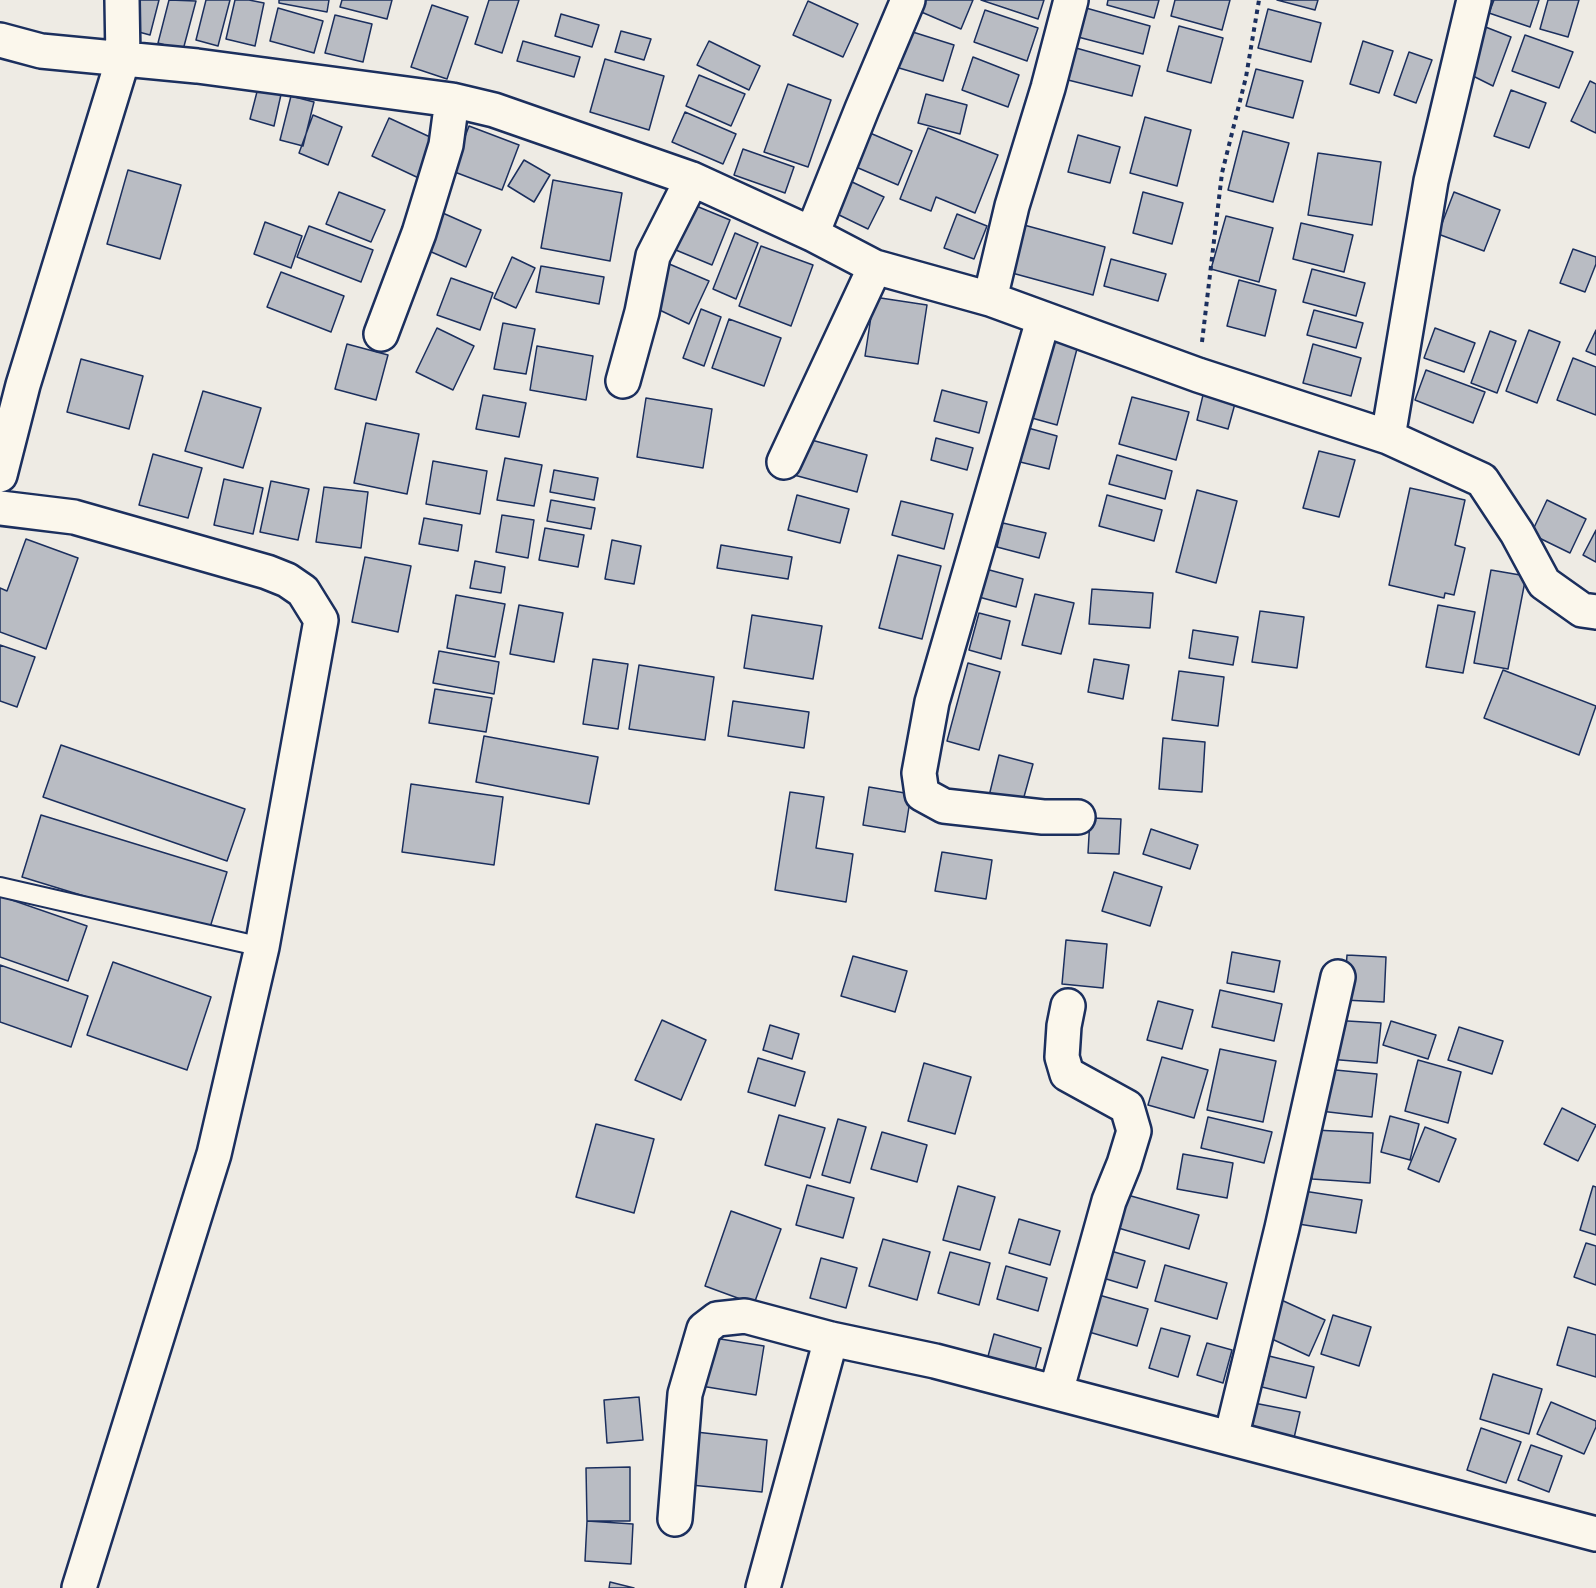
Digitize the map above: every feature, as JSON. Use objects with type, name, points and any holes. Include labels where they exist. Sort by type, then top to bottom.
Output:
[{"type":"street","points":[[0,475],[11,382],[123,59],[122,0]]},
{"type":"street","points":[[812,234],[908,0]]},
{"type":"street","points":[[990,299],[1012,206],[1048,88],[1071,0]]},
{"type":"street","points":[[1388,437],[1431,181],[1474,0]]},
{"type":"street","points":[[0,40],[41,51],[197,66],[452,99],[494,110],[692,178],[812,234],[875,267],[990,299],[1198,375],[1388,437],[1482,480],[1518,533],[1544,583],[1582,610],[1596,612]]},
{"type":"street","points":[[381,334],[419,233],[446,145],[452,99]]},
{"type":"street","points":[[623,381],[642,312],[653,256],[692,178]]},
{"type":"street","points":[[783,462],[875,267]]},
{"type":"street","points":[[1043,320],[932,702],[919,773],[921,794],[944,806],[1043,817],[1078,817]]},
{"type":"street","points":[[0,508],[74,518],[267,572],[287,580],[303,591],[321,620],[262,947],[214,1154],[79,1588]]},
{"type":"street","points":[[1231,1438],[1282,1228],[1338,977]]},
{"type":"street","points":[[1056,1392],[1109,1201],[1134,1131],[1127,1107],[1067,1074],[1062,1057],[1068,1006]]},
{"type":"street","points":[[675,1519],[685,1394],[704,1329],[717,1319],[745,1316],[831,1339],[935,1361],[1596,1534]]},
{"type":"street","points":[[763,1588],[831,1339]]},
{"type":"lane","points":[[0,887],[262,947]]},
{"type":"path","points":[[1198,375],[1222,173],[1246,77],[1259,0]]},
{"type":"building","points":[[132,0],[159,0],[150,35],[124,28]]},
{"type":"building","points":[[169,0],[196,1],[183,50],[158,43]]},
{"type":"building","points":[[206,0],[230,0],[218,46],[196,40]]},
{"type":"building","points":[[235,0],[264,3],[255,46],[226,39]]},
{"type":"building","points":[[279,0],[329,0],[327,12],[279,3]]},
{"type":"building","points":[[342,0],[392,0],[387,19],[340,7]]},
{"type":"building","points":[[489,0],[519,0],[502,53],[475,44]]},
{"type":"building","points":[[915,0],[973,0],[961,29],[912,8]]},
{"type":"building","points":[[981,0],[1044,0],[1038,19]]},
{"type":"building","points":[[1108,0],[1159,0],[1154,18],[1107,5]]},
{"type":"building","points":[[1175,0],[1230,0],[1222,30],[1171,16]]},
{"type":"building","points":[[1277,0],[1318,0],[1315,10]]},
{"type":"building","points":[[1494,0],[1539,0],[1530,27],[1489,13]]},
{"type":"building","points":[[1548,0],[1579,0],[1568,37],[1540,29]]},
{"type":"building","points":[[808,1],[858,24],[843,57],[793,35]]},
{"type":"building","points":[[432,5],[468,17],[447,79],[411,67]]},
{"type":"building","points":[[278,8],[323,21],[314,53],[270,41]]},
{"type":"building","points":[[1086,8],[1150,26],[1143,54],[1078,37]]},
{"type":"building","points":[[1268,9],[1321,23],[1311,62],[1258,48]]},
{"type":"building","points":[[985,10],[1038,28],[1027,61],[974,42]]},
{"type":"building","points":[[561,14],[599,25],[592,47],[555,36]]},
{"type":"building","points":[[335,15],[372,24],[363,62],[325,53]]},
{"type":"building","points":[[1179,26],[1223,38],[1211,83],[1167,71]]},
{"type":"building","points":[[1483,26],[1511,37],[1493,86],[1471,75]]},
{"type":"building","points":[[900,28],[954,45],[943,81],[889,65]]},
{"type":"building","points":[[621,31],[651,39],[644,60],[615,52]]},
{"type":"building","points":[[1525,35],[1573,52],[1559,88],[1512,71]]},
{"type":"building","points":[[523,41],[580,57],[574,77],[517,61]]},
{"type":"building","points":[[709,41],[760,66],[749,90],[697,65]]},
{"type":"building","points":[[1363,41],[1393,51],[1379,93],[1350,84]]},
{"type":"building","points":[[1076,48],[1140,66],[1132,96],[1068,80]]},
{"type":"building","points":[[1409,52],[1432,60],[1416,103],[1394,95]]},
{"type":"building","points":[[973,57],[1019,75],[1008,107],[962,90]]},
{"type":"building","points":[[605,59],[664,76],[649,130],[590,112]]},
{"type":"building","points":[[1256,69],[1303,81],[1293,118],[1246,106]]},
{"type":"building","points":[[699,75],[745,94],[731,126],[686,106]]},
{"type":"building","points":[[1590,81],[1596,84],[1596,133],[1571,121]]},
{"type":"building","points":[[259,84],[282,90],[274,126],[250,119]]},
{"type":"building","points":[[788,84],[831,100],[808,167],[764,152]]},
{"type":"building","points":[[1511,90],[1546,103],[1529,148],[1494,136]]},
{"type":"building","points":[[926,94],[967,105],[960,134],[918,123]]},
{"type":"building","points":[[291,96],[314,102],[303,146],[280,140]]},
{"type":"building","points":[[685,112],[736,134],[723,164],[672,142]]},
{"type":"building","points":[[313,115],[342,127],[328,165],[299,153]]},
{"type":"building","points":[[1145,117],[1191,130],[1177,186],[1130,173]]},
{"type":"building","points":[[389,118],[443,143],[425,181],[372,156]]},
{"type":"building","points":[[469,126],[519,145],[502,190],[452,171]]},
{"type":"building","points":[[928,128],[998,155],[975,213],[936,197],[931,211],[900,199]]},
{"type":"building","points":[[863,130],[912,151],[898,185],[849,164]]},
{"type":"building","points":[[1243,131],[1289,143],[1273,202],[1228,190]]},
{"type":"building","points":[[1078,135],[1120,147],[1110,183],[1068,172]]},
{"type":"building","points":[[743,149],[794,167],[785,193],[734,175]]},
{"type":"building","points":[[1318,153],[1381,162],[1372,225],[1308,215]]},
{"type":"building","points":[[524,160],[550,175],[534,202],[508,186]]},
{"type":"building","points":[[128,170],[181,185],[160,259],[107,244]]},
{"type":"building","points":[[553,180],[622,193],[610,261],[541,248]]},
{"type":"building","points":[[850,181],[884,197],[868,229],[835,213]]},
{"type":"building","points":[[339,192],[385,210],[371,242],[326,224]]},
{"type":"building","points":[[1143,192],[1183,203],[1172,244],[1133,233]]},
{"type":"building","points":[[1454,192],[1500,210],[1484,251],[1438,234]]},
{"type":"building","points":[[689,203],[730,220],[712,265],[671,248]]},
{"type":"building","points":[[436,210],[481,230],[466,267],[420,247]]},
{"type":"building","points":[[957,214],[987,226],[974,259],[944,248]]},
{"type":"building","points":[[1226,216],[1273,228],[1259,282],[1211,269]]},
{"type":"building","points":[[265,222],[302,236],[291,268],[254,254]]},
{"type":"building","points":[[1301,223],[1353,235],[1344,272],[1293,259]]},
{"type":"building","points":[[1024,225],[1105,247],[1093,295],[1012,273]]},
{"type":"building","points":[[309,226],[373,250],[361,282],[297,257]]},
{"type":"building","points":[[735,233],[758,243],[736,299],[713,289]]},
{"type":"building","points":[[761,246],[813,265],[791,326],[739,306]]},
{"type":"building","points":[[1573,249],[1596,257],[1596,264],[1585,292],[1560,283]]},
{"type":"building","points":[[512,257],[535,268],[516,308],[494,298]]},
{"type":"building","points":[[1111,259],[1166,274],[1158,301],[1104,286]]},
{"type":"building","points":[[667,263],[709,281],[689,324],[649,305]]},
{"type":"building","points":[[541,266],[604,277],[599,304],[536,292]]},
{"type":"building","points":[[1312,269],[1365,283],[1356,316],[1303,302]]},
{"type":"building","points":[[281,272],[344,296],[331,332],[267,307]]},
{"type":"building","points":[[451,278],[493,293],[480,330],[437,315]]},
{"type":"building","points":[[1239,280],[1276,290],[1265,336],[1227,326]]},
{"type":"building","points":[[874,297],[927,305],[918,364],[865,356]]},
{"type":"building","points":[[701,309],[721,317],[704,366],[683,358]]},
{"type":"building","points":[[1314,310],[1363,323],[1356,348],[1307,335]]},
{"type":"building","points":[[729,319],[781,338],[764,386],[712,368]]},
{"type":"building","points":[[503,323],[535,329],[526,374],[494,369]]},
{"type":"building","points":[[437,328],[474,346],[453,390],[416,372]]},
{"type":"building","points":[[1435,328],[1475,343],[1464,372],[1424,358]]},
{"type":"building","points":[[1529,330],[1560,342],[1537,403],[1506,391]]},
{"type":"building","points":[[1596,330],[1596,355],[1586,351]]},
{"type":"building","points":[[1490,331],[1516,341],[1497,393],[1471,383]]},
{"type":"building","points":[[1042,335],[1078,345],[1057,425],[1021,415]]},
{"type":"building","points":[[347,344],[388,355],[376,400],[335,389]]},
{"type":"building","points":[[1313,344],[1361,358],[1351,396],[1303,383]]},
{"type":"building","points":[[537,346],[593,356],[586,400],[530,390]]},
{"type":"building","points":[[1573,358],[1596,367],[1596,415],[1557,400]]},
{"type":"building","points":[[81,359],[143,376],[129,429],[67,412]]},
{"type":"building","points":[[1426,370],[1485,392],[1473,423],[1415,400]]},
{"type":"building","points":[[942,390],[987,402],[979,433],[934,421]]},
{"type":"building","points":[[203,391],[261,408],[243,468],[185,451]]},
{"type":"building","points":[[1204,391],[1236,400],[1228,429],[1197,420]]},
{"type":"building","points":[[483,395],[526,403],[519,437],[476,429]]},
{"type":"building","points":[[1132,397],[1189,412],[1176,460],[1119,444]]},
{"type":"building","points":[[646,398],[712,409],[703,468],[637,457]]},
{"type":"building","points":[[366,423],[419,434],[407,494],[354,483]]},
{"type":"building","points":[[1021,426],[1057,436],[1049,469],[1012,460]]},
{"type":"building","points":[[804,438],[867,455],[857,492],[794,475]]},
{"type":"building","points":[[936,438],[973,448],[967,470],[931,460]]},
{"type":"building","points":[[1319,451],[1355,460],[1339,517],[1303,508]]},
{"type":"building","points":[[153,454],[202,468],[188,518],[139,505]]},
{"type":"building","points":[[1117,455],[1172,471],[1165,499],[1109,484]]},
{"type":"building","points":[[505,458],[542,465],[534,506],[497,500]]},
{"type":"building","points":[[433,461],[487,471],[480,514],[426,504]]},
{"type":"building","points":[[554,470],[598,478],[594,500],[550,492]]},
{"type":"building","points":[[224,479],[263,488],[253,534],[214,525]]},
{"type":"building","points":[[271,481],[309,489],[298,540],[260,532]]},
{"type":"building","points":[[324,487],[368,492],[361,548],[316,542]]},
{"type":"building","points":[[1410,488],[1465,500],[1455,545],[1465,548],[1454,595],[1445,593],[1444,598],[1389,585]]},
{"type":"building","points":[[1197,490],[1237,501],[1216,583],[1176,572]]},
{"type":"building","points":[[797,495],[849,509],[840,543],[788,530]]},
{"type":"building","points":[[1107,495],[1162,510],[1154,541],[1099,526]]},
{"type":"building","points":[[551,500],[595,508],[591,529],[547,521]]},
{"type":"building","points":[[1547,500],[1586,519],[1570,553],[1531,534]]},
{"type":"building","points":[[901,501],[953,514],[944,549],[892,535]]},
{"type":"building","points":[[502,515],[534,520],[528,558],[496,552]]},
{"type":"building","points":[[424,518],[462,525],[458,551],[419,544]]},
{"type":"building","points":[[1003,523],[1046,533],[1039,558],[997,547]]},
{"type":"building","points":[[545,528],[584,535],[578,567],[539,560]]},
{"type":"building","points":[[1596,530],[1596,562],[1583,555]]},
{"type":"building","points":[[26,539],[78,558],[46,649],[0,632],[0,588],[7,591]]},
{"type":"building","points":[[612,540],[641,546],[634,584],[605,579]]},
{"type":"building","points":[[721,545],[792,557],[788,579],[717,568]]},
{"type":"building","points":[[898,555],[941,566],[922,639],[879,628]]},
{"type":"building","points":[[365,557],[411,566],[398,632],[352,622]]},
{"type":"building","points":[[475,561],[505,567],[501,593],[470,588]]},
{"type":"building","points":[[982,568],[1023,579],[1016,607],[975,596]]},
{"type":"building","points":[[1491,570],[1526,576],[1508,669],[1474,663]]},
{"type":"building","points":[[1092,589],[1153,593],[1150,628],[1089,624]]},
{"type":"building","points":[[1035,594],[1074,603],[1061,654],[1022,645]]},
{"type":"building","points":[[456,595],[505,604],[495,657],[447,648]]},
{"type":"building","points":[[519,605],[563,613],[554,662],[510,654]]},
{"type":"building","points":[[1438,605],[1475,612],[1463,673],[1426,667]]},
{"type":"building","points":[[1260,611],[1304,617],[1297,668],[1252,662]]},
{"type":"building","points":[[979,613],[1010,621],[1001,659],[969,650]]},
{"type":"building","points":[[752,615],[822,626],[813,679],[744,668]]},
{"type":"building","points":[[1193,630],[1238,637],[1233,665],[1189,658]]},
{"type":"building","points":[[0,645],[35,657],[17,707],[0,701]]},
{"type":"building","points":[[439,651],[499,662],[494,694],[433,683]]},
{"type":"building","points":[[593,659],[628,664],[618,729],[583,724]]},
{"type":"building","points":[[1094,659],[1129,665],[1123,699],[1088,692]]},
{"type":"building","points":[[968,663],[1000,672],[979,750],[947,741]]},
{"type":"building","points":[[639,665],[714,677],[705,740],[629,729]]},
{"type":"building","points":[[1503,670],[1596,706],[1579,755],[1484,718]]},
{"type":"building","points":[[1179,671],[1224,677],[1218,726],[1172,720]]},
{"type":"building","points":[[435,689],[492,698],[486,732],[429,723]]},
{"type":"building","points":[[733,701],[809,712],[804,748],[728,736]]},
{"type":"building","points":[[484,736],[598,757],[589,804],[476,782]]},
{"type":"building","points":[[1163,738],[1205,742],[1202,792],[1159,789]]},
{"type":"building","points":[[61,745],[245,809],[227,861],[43,797]]},
{"type":"building","points":[[999,755],[1033,764],[1022,804],[989,796]]},
{"type":"building","points":[[411,784],[503,797],[494,865],[402,852]]},
{"type":"building","points":[[869,787],[911,794],[905,832],[863,825]]},
{"type":"building","points":[[790,792],[824,797],[816,848],[853,854],[846,902],[775,890]]},
{"type":"building","points":[[41,815],[227,872],[208,934],[22,877]]},
{"type":"building","points":[[1090,818],[1121,819],[1119,854],[1088,853]]},
{"type":"building","points":[[1151,829],[1198,845],[1190,869],[1143,854]]},
{"type":"building","points":[[942,852],[992,860],[986,899],[935,891]]},
{"type":"building","points":[[1114,872],[1162,887],[1150,926],[1102,911]]},
{"type":"building","points":[[0,896],[87,926],[68,981],[0,957]]},
{"type":"building","points":[[1066,940],[1107,944],[1103,988],[1062,984]]},
{"type":"building","points":[[1232,952],[1280,961],[1274,992],[1227,983]]},
{"type":"building","points":[[1347,955],[1386,957],[1384,1002],[1344,1000]]},
{"type":"building","points":[[853,956],[907,971],[895,1012],[841,996]]},
{"type":"building","points":[[113,962],[211,997],[187,1070],[87,1035]]},
{"type":"building","points":[[0,965],[88,996],[71,1047],[0,1022]]},
{"type":"building","points":[[1220,990],[1282,1004],[1274,1041],[1212,1027]]},
{"type":"building","points":[[1158,1001],[1193,1010],[1182,1049],[1147,1040]]},
{"type":"building","points":[[662,1020],[706,1040],[681,1100],[635,1080]]},
{"type":"building","points":[[1331,1020],[1381,1023],[1377,1063],[1328,1059]]},
{"type":"building","points":[[1391,1021],[1436,1035],[1428,1059],[1383,1045]]},
{"type":"building","points":[[770,1025],[799,1034],[792,1059],[763,1050]]},
{"type":"building","points":[[1459,1027],[1503,1041],[1492,1074],[1448,1060]]},
{"type":"building","points":[[1220,1049],[1276,1061],[1263,1122],[1207,1110]]},
{"type":"building","points":[[1162,1057],[1208,1070],[1194,1118],[1148,1105]]},
{"type":"building","points":[[758,1058],[805,1072],[795,1106],[748,1092]]},
{"type":"building","points":[[1418,1060],[1461,1072],[1448,1123],[1405,1111]]},
{"type":"building","points":[[924,1063],[971,1077],[955,1134],[908,1121]]},
{"type":"building","points":[[1325,1069],[1377,1074],[1372,1117],[1320,1111]]},
{"type":"building","points":[[1562,1108],[1596,1125],[1578,1161],[1544,1144]]},
{"type":"building","points":[[779,1115],[825,1128],[810,1178],[765,1165]]},
{"type":"building","points":[[1390,1116],[1419,1124],[1410,1160],[1381,1152]]},
{"type":"building","points":[[1208,1117],[1272,1132],[1264,1163],[1201,1148]]},
{"type":"building","points":[[838,1119],[866,1127],[850,1183],[822,1175]]},
{"type":"building","points":[[596,1124],[654,1139],[634,1213],[576,1197]]},
{"type":"building","points":[[1425,1127],[1456,1139],[1439,1182],[1408,1169]]},
{"type":"building","points":[[1315,1130],[1373,1133],[1370,1183],[1312,1179]]},
{"type":"building","points":[[882,1132],[927,1145],[917,1182],[871,1169]]},
{"type":"building","points":[[1183,1154],[1233,1163],[1227,1198],[1177,1189]]},
{"type":"building","points":[[807,1185],[854,1198],[843,1238],[796,1225]]},
{"type":"building","points":[[958,1186],[995,1197],[980,1250],[943,1240]]},
{"type":"building","points":[[1593,1186],[1596,1187],[1596,1235],[1580,1230]]},
{"type":"building","points":[[1297,1190],[1362,1200],[1356,1233],[1292,1223]]},
{"type":"building","points":[[1124,1194],[1199,1215],[1189,1249],[1115,1227]]},
{"type":"building","points":[[731,1211],[781,1229],[754,1304],[705,1286]]},
{"type":"building","points":[[1019,1219],[1060,1231],[1050,1265],[1009,1253]]},
{"type":"building","points":[[883,1239],[930,1252],[917,1300],[869,1286]]},
{"type":"building","points":[[1586,1243],[1596,1246],[1596,1285],[1574,1277]]},
{"type":"building","points":[[1104,1249],[1145,1261],[1137,1288],[1096,1276]]},
{"type":"building","points":[[950,1252],[990,1263],[979,1305],[938,1293]]},
{"type":"building","points":[[821,1258],[857,1268],[846,1308],[810,1298]]},
{"type":"building","points":[[1165,1265],[1227,1283],[1217,1319],[1155,1301]]},
{"type":"building","points":[[1006,1266],[1047,1278],[1038,1311],[997,1299]]},
{"type":"building","points":[[1099,1295],[1148,1309],[1137,1346],[1089,1332]]},
{"type":"building","points":[[1277,1298],[1325,1320],[1309,1356],[1261,1334]]},
{"type":"building","points":[[1333,1315],[1371,1327],[1359,1366],[1321,1354]]},
{"type":"building","points":[[1568,1327],[1596,1335],[1596,1377],[1557,1365]]},
{"type":"building","points":[[1161,1328],[1190,1336],[1178,1377],[1149,1368]]},
{"type":"building","points":[[994,1334],[1041,1348],[1034,1374],[987,1360]]},
{"type":"building","points":[[708,1337],[764,1346],[756,1395],[701,1386]]},
{"type":"building","points":[[1207,1343],[1232,1350],[1223,1383],[1197,1375]]},
{"type":"building","points":[[1269,1356],[1314,1367],[1306,1398],[1262,1387]]},
{"type":"building","points":[[1493,1374],[1542,1389],[1529,1434],[1480,1419]]},
{"type":"building","points":[[639,1397],[643,1440],[607,1443],[604,1400]]},
{"type":"building","points":[[1551,1402],[1596,1421],[1596,1427],[1584,1454],[1537,1434]]},
{"type":"building","points":[[1254,1403],[1300,1412],[1294,1438],[1248,1428]]},
{"type":"building","points":[[1481,1428],[1521,1442],[1506,1483],[1467,1470]]},
{"type":"building","points":[[696,1432],[767,1440],[762,1492],[691,1485]]},
{"type":"building","points":[[1531,1445],[1562,1456],[1549,1492],[1518,1480]]},
{"type":"building","points":[[630,1467],[630,1521],[587,1521],[586,1468]]},
{"type":"building","points":[[587,1521],[633,1524],[631,1564],[585,1561]]},
{"type":"building","points":[[610,1582],[634,1588],[609,1588]]}]
